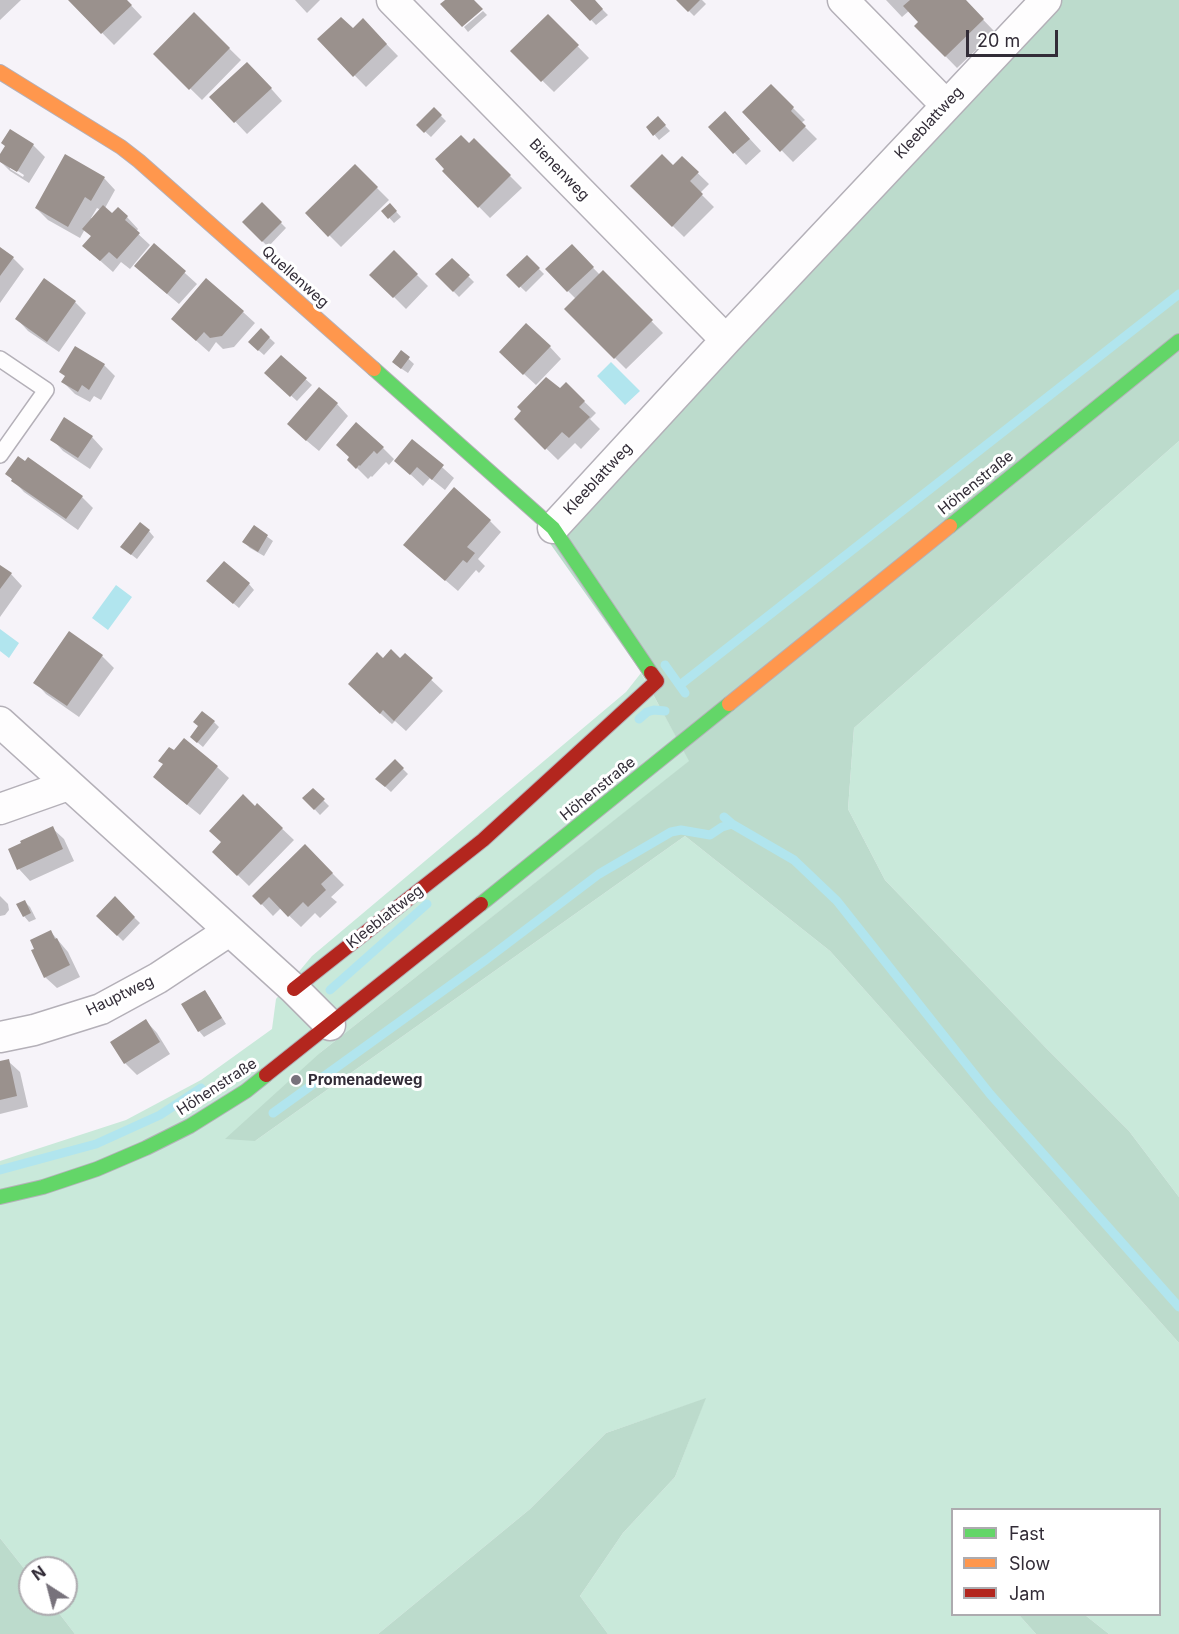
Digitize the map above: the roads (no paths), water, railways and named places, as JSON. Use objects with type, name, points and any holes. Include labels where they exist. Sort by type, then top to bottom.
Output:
[{"type":"street","name":"Bienenweg","points":[[392,0],[726,340]]},
{"type":"street","points":[[843,0],[946,105]]},
{"type":"street","name":"Kleeblattweg","points":[[294,989],[483,840],[657,681],[553,528],[726,340],[1046,0]]},
{"type":"street","name":"Quellenweg","points":[[0,72],[121,147],[139,161],[553,528]]},
{"type":"street","name":"Höhenstraße","points":[[0,1197],[43,1187],[146,1148],[190,1126],[246,1091],[664,757],[1179,340]]},
{"type":"street","points":[[0,722],[294,989],[330,1025]]},
{"type":"street","points":[[0,809],[68,785]]},
{"type":"street","name":"Hauptweg","points":[[0,1037],[34,1030],[101,1009],[158,978],[229,931]]},
{"type":"lane","points":[[0,359],[46,390],[0,455]]},
{"type":"water","points":[[611,362],[640,391],[625,405],[597,376]]},
{"type":"water","points":[[116,585],[132,597],[108,630],[92,618]]},
{"type":"water","points":[[0,629],[19,643],[9,658],[0,651]]},
{"type":"waterway","points":[[680,685],[1179,294]]},
{"type":"waterway","points":[[665,665],[685,693]]},
{"type":"waterway","points":[[639,719],[647,712],[665,711]]},
{"type":"waterway","points":[[724,817],[794,860],[837,901],[990,1094],[1179,1307]]},
{"type":"waterway","points":[[273,1113],[487,959],[599,874],[671,832],[681,830],[710,835],[732,824]]},
{"type":"waterway","points":[[330,990],[427,904]]},
{"type":"waterway","points":[[0,1170],[96,1144],[160,1115],[201,1088]]},
{"type":"place","name":"Promenadeweg","points":[[296,1080]]}]
